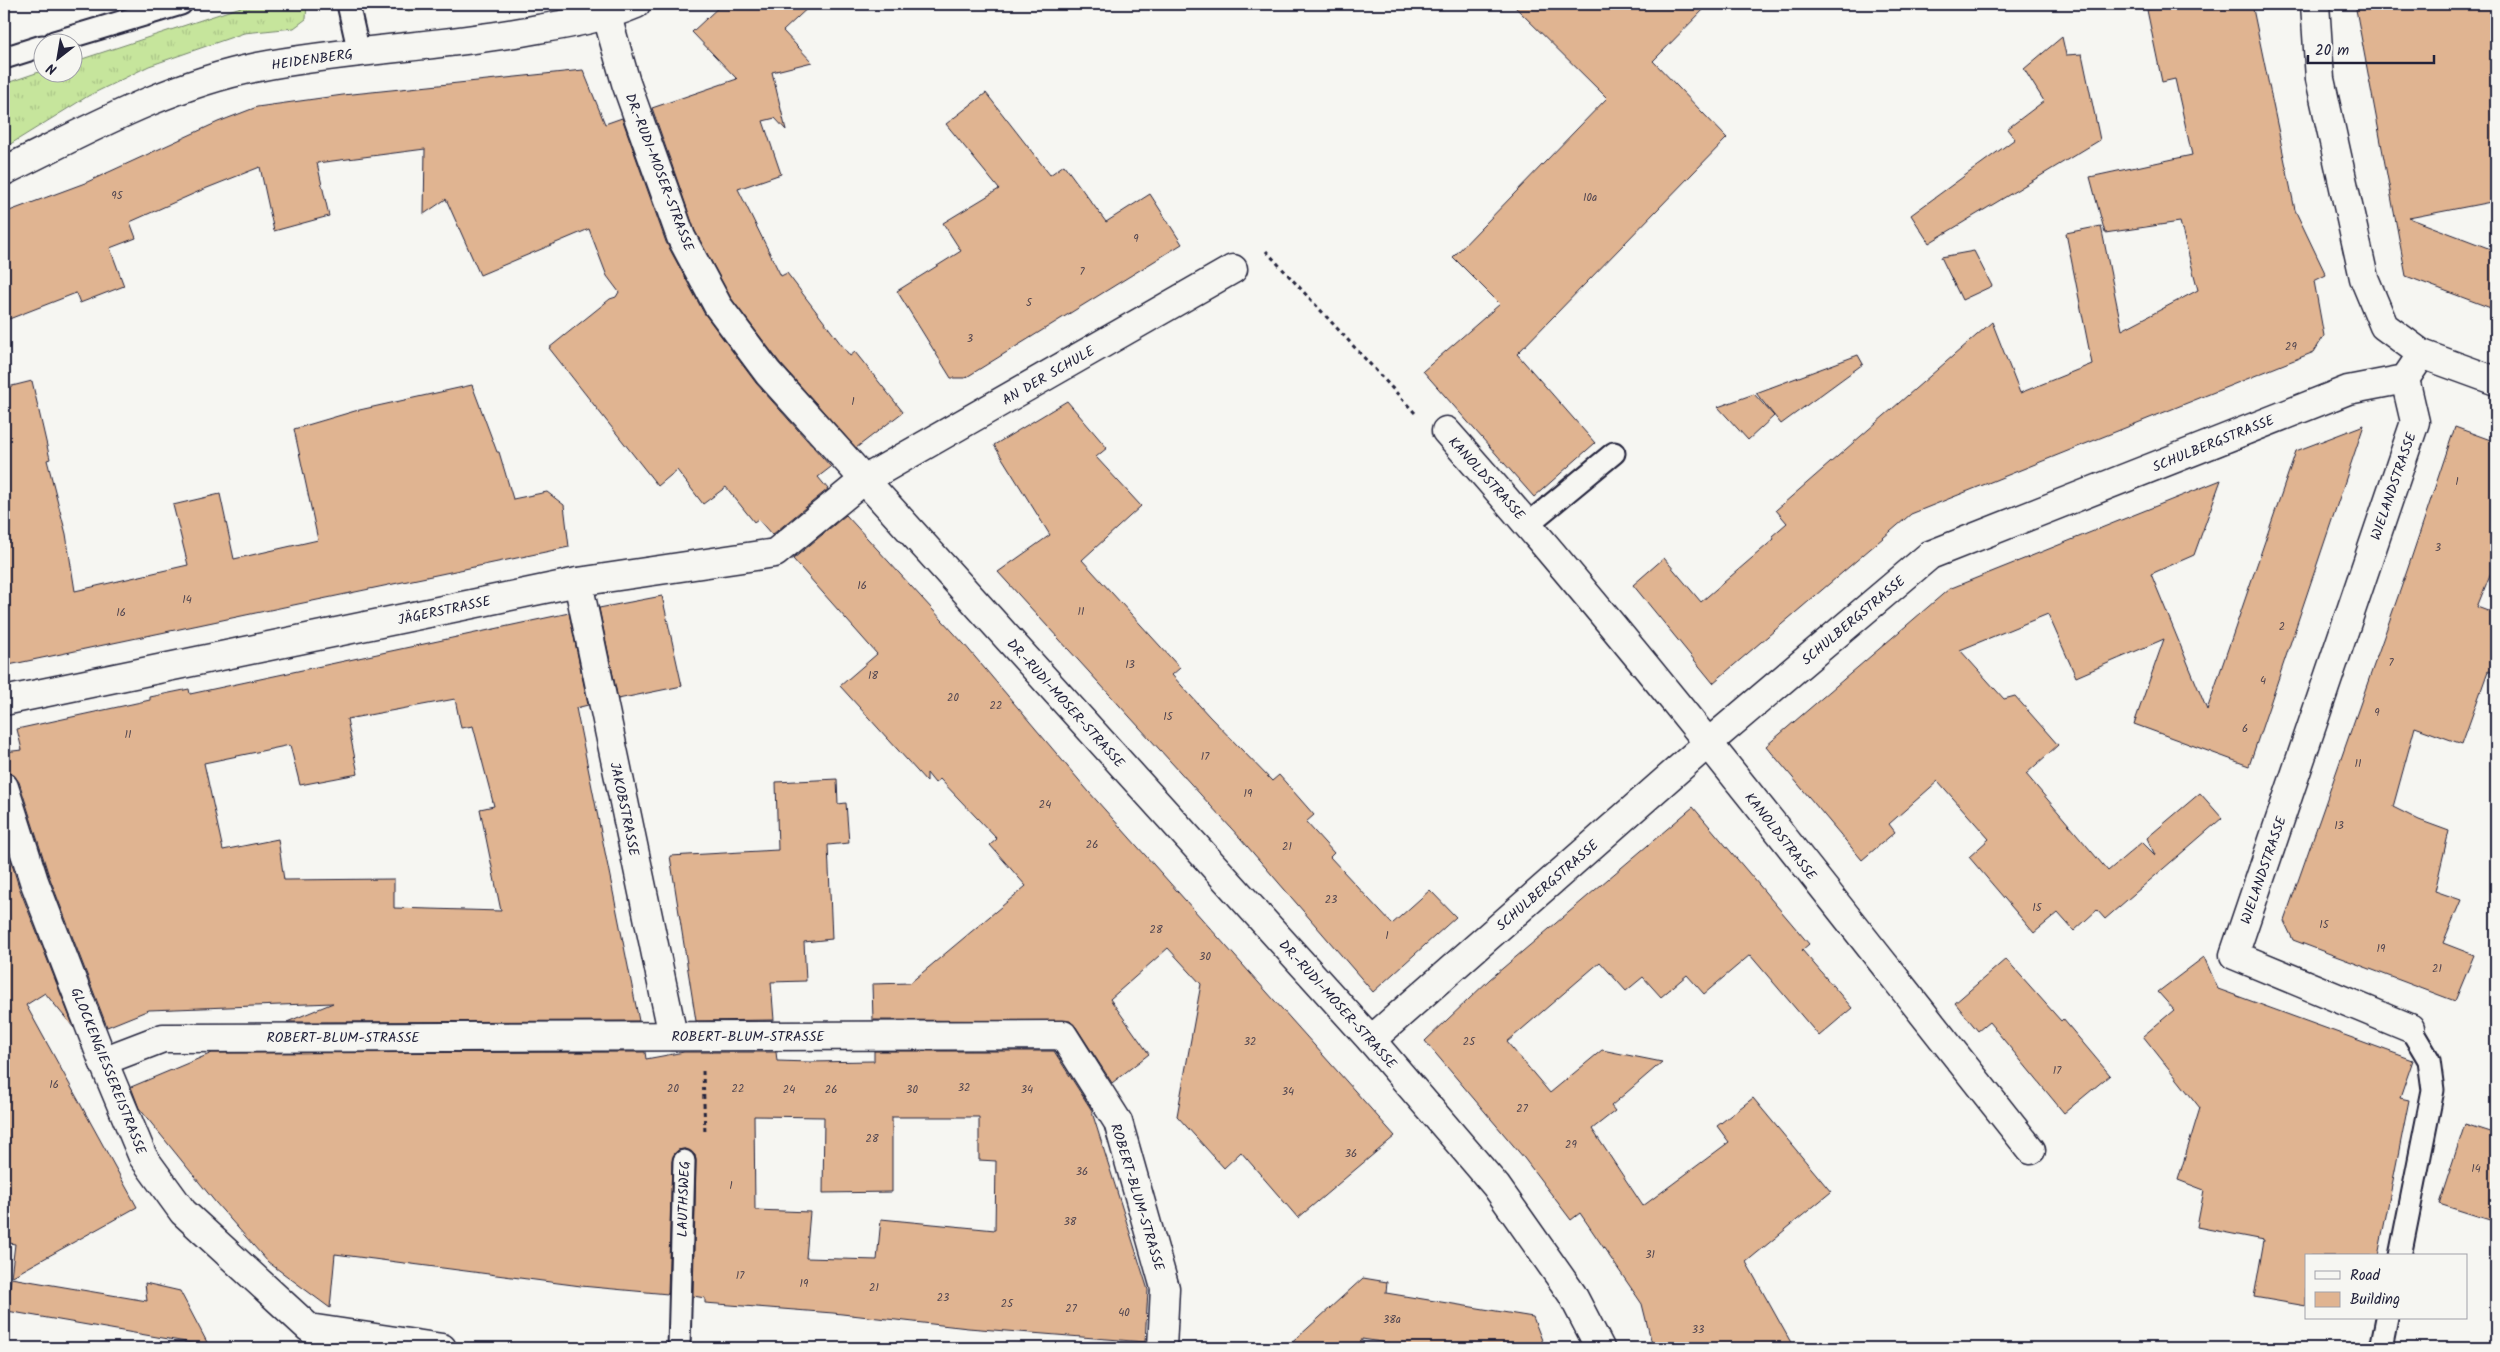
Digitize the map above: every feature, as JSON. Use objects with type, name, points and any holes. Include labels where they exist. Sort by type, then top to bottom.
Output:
[{"type":"street","name":"HEIDENBERG","points":[[4,171],[120,114],[208,78],[267,66],[358,52],[498,37],[606,16],[636,4]]},
{"type":"street","points":[[2315,4],[2320,79],[2364,278],[2384,326],[2422,354],[2496,381]]},
{"type":"street","name":"DR.-RUDI-MOSER-STRASSE","points":[[606,16],[626,83],[681,238],[718,306],[768,373],[1371,1040],[1496,1186],[1572,1294],[1600,1348]]},
{"type":"street","name":"AN DER SCHULE","points":[[864,480],[1233,269]]},
{"type":"street","points":[[2405,379],[2422,354]]},
{"type":"street","name":"SCHULBERGSTRASSE","points":[[1371,1040],[1708,744],[1930,555],[2348,390],[2405,379]]},
{"type":"street","name":"WIELANDSTRASSE","points":[[2405,379],[2415,422],[2234,955],[2410,1028]]},
{"type":"street","name":"KANOLDSTRASSE","points":[[1446,431],[1528,524],[1708,744],[2031,1150]]},
{"type":"street","name":"JÄGERSTRASSE","points":[[4,701],[578,582],[775,553],[864,480]]},
{"type":"street","name":"JAKOBSTRASSE","points":[[578,582],[673,1036]]},
{"type":"street","name":"GLOCKENGIESSEREISTRASSE","points":[[4,788],[34,881],[103,1061],[143,1157],[183,1212],[309,1328],[442,1348]]},
{"type":"street","name":"ROBERT-BLUM-STRASSE","points":[[103,1061],[163,1038],[1063,1035],[1118,1122],[1165,1288],[1162,1348]]},
{"type":"lane","points":[[82,34],[180,4]]},
{"type":"lane","points":[[348,4],[358,52]]},
{"type":"lane","points":[[4,58],[32,49]]},
{"type":"lane","name":"KANOLDSTRASSE","points":[[1528,524],[1614,453]]},
{"type":"lane","name":"WIELANDSTRASSE","points":[[2400,1254],[2433,1090],[2429,1060],[2410,1028]]},
{"type":"lane","name":"LAUTHSWEG","points":[[679,1348],[684,1161]]},
{"type":"lane","points":[[2381,1348],[2387,1320]]},
{"type":"path","points":[[1258,252],[1263,248],[1419,417],[1446,431]]},
{"type":"path","name":"LAUTHSWEG","points":[[684,1161],[685,1151],[705,1147],[703,1036]]},
{"type":"green space","points":[[250,4],[307,4],[306,19],[294,28],[244,33],[149,66],[88,96],[4,148],[4,84],[32,74],[32,82],[82,82],[82,59]]},
{"type":"green space","points":[[399,4],[478,4],[408,11]]},
{"type":"building","points":[[722,4],[812,4],[783,31],[812,62],[772,72],[786,130],[775,118],[763,121],[781,174],[738,189],[781,276],[787,273],[850,356],[855,352],[903,412],[856,448],[780,363],[731,298],[695,231],[652,108],[737,79],[692,32]]},
{"type":"building","points":[[1512,4],[1709,4],[1653,61],[1727,138],[1517,354],[1595,443],[1534,497],[1423,371],[1500,304],[1453,257],[1607,98]]},
{"type":"building","points":[[2177,4],[2252,4],[2295,210],[2326,275],[2314,281],[2324,336],[2314,352],[1911,514],[1713,683],[1633,585],[1664,558],[1701,602],[1774,539],[1772,536],[1787,523],[1776,510],[1992,322],[2020,393],[2092,364],[2066,233],[2101,226],[2122,330],[2198,290],[2180,222],[2105,233],[2090,177],[2192,155],[2175,79],[2162,82],[2147,10]]},
{"type":"building","points":[[2355,4],[2496,4],[2496,201],[2409,218],[2496,251],[2496,310],[2406,276]]},
{"type":"building","points":[[2062,37],[2066,55],[2082,54],[2100,140],[1929,243],[1911,215],[2015,139],[2007,129],[2044,101],[2024,69]]},
{"type":"building","points":[[583,70],[605,124],[622,118],[666,242],[704,313],[756,383],[831,467],[818,477],[828,489],[772,535],[758,519],[754,522],[726,487],[703,504],[677,470],[658,486],[549,348],[610,299],[616,297],[619,292],[607,276],[589,229],[480,275],[446,199],[424,214],[425,149],[317,163],[329,216],[274,231],[260,167],[202,190],[130,222],[136,238],[110,248],[124,286],[80,303],[76,293],[4,321],[4,213],[85,183],[218,122],[257,107],[343,95]]},
{"type":"building","points":[[986,93],[1050,175],[1064,165],[1106,222],[1150,194],[1182,244],[965,378],[951,378],[897,291],[961,251],[943,223],[999,189],[946,124]]},
{"type":"building","points":[[1974,251],[1992,286],[1962,300],[1941,257]]},
{"type":"building","points":[[1858,355],[1863,364],[1781,424],[1756,393]]},
{"type":"building","points":[[32,381],[50,459],[47,460],[66,534],[75,591],[188,565],[173,505],[220,494],[234,559],[318,540],[294,429],[355,411],[472,385],[497,452],[499,452],[513,499],[547,492],[564,505],[569,547],[4,666],[4,388]]},
{"type":"building","points":[[1754,394],[1774,416],[1748,440],[1718,407]]},
{"type":"building","points":[[1067,401],[1107,448],[1096,457],[1141,506],[1082,560],[1180,668],[1172,675],[1209,716],[1272,781],[1279,775],[1314,815],[1306,822],[1334,853],[1330,857],[1392,924],[1430,890],[1456,917],[1373,992],[1241,839],[998,572],[1050,535],[994,445]]},
{"type":"building","points":[[2364,425],[2249,766],[2134,724],[2164,639],[2076,677],[2048,614],[1960,650],[2004,699],[2015,696],[2058,745],[2026,774],[2108,871],[2142,842],[2155,855],[2147,838],[2200,793],[2222,818],[2105,919],[2097,910],[2074,931],[2058,913],[2034,933],[1969,857],[1989,839],[1938,781],[1889,824],[1895,832],[1862,860],[1766,746],[1949,589],[2221,480],[2194,555],[2151,574],[2207,710],[2296,451]]},
{"type":"building","points":[[2455,427],[2496,442],[2496,560],[2477,607],[2496,614],[2496,674],[2488,671],[2462,744],[2415,727],[2393,807],[2419,820],[2449,831],[2435,891],[2461,900],[2443,943],[2474,955],[2455,1001],[2293,940],[2284,921],[2408,568]]},
{"type":"building","points":[[846,515],[964,644],[1089,792],[1395,1136],[1298,1218],[1241,1152],[1224,1168],[1177,1116],[1201,984],[1168,948],[1110,999],[1149,1054],[1112,1083],[1076,1027],[1070,1021],[873,1020],[872,984],[910,983],[1026,886],[990,845],[997,839],[940,779],[935,783],[927,773],[927,782],[840,686],[877,654],[793,559]]},
{"type":"building","points":[[662,596],[682,686],[618,699],[599,608]]},
{"type":"building","points":[[569,613],[588,705],[576,708],[639,1021],[287,1022],[333,1003],[149,1010],[107,1027],[49,876],[19,782],[14,775],[4,772],[4,752],[22,750],[17,729],[150,700],[150,697],[189,689],[190,694]],"holes":[[[455,699],[461,728],[473,726],[494,806],[480,809],[501,911],[394,908],[394,879],[284,880],[278,839],[223,850],[204,763],[290,745],[300,785],[358,774],[347,719]]]},
{"type":"building","points":[[837,779],[838,804],[846,803],[849,843],[828,845],[832,939],[804,942],[806,981],[771,982],[774,1020],[696,1021],[670,856],[778,850],[776,782]]},
{"type":"building","points":[[1693,807],[1809,944],[1802,950],[1852,1008],[1819,1036],[1750,955],[1704,994],[1687,975],[1661,997],[1643,977],[1626,991],[1600,962],[1507,1042],[1550,1093],[1602,1050],[1662,1062],[1611,1106],[1615,1111],[1592,1129],[1643,1206],[1729,1142],[1717,1126],[1753,1098],[1831,1192],[1746,1262],[1794,1348],[1653,1348],[1642,1304],[1580,1213],[1571,1220],[1524,1158],[1425,1041],[1490,979]]},
{"type":"building","points":[[4,838],[19,887],[74,1028],[45,993],[26,1005],[137,1207],[11,1277],[15,1244],[4,1242]]},
{"type":"building","points":[[2204,957],[2218,989],[2413,1060],[2400,1098],[2409,1100],[2378,1254],[2305,1254],[2305,1306],[2254,1297],[2264,1240],[2197,1227],[2204,1190],[2178,1180],[2200,1108],[2143,1036],[2174,1010],[2158,992]]},
{"type":"building","points":[[2006,959],[2061,1021],[2063,1019],[2110,1075],[2064,1113],[1989,1022],[1978,1031],[1955,1003]]},
{"type":"building","points":[[874,1051],[1054,1051],[1091,1109],[1148,1290],[1145,1342],[968,1328],[833,1313],[705,1303],[705,1298],[693,1296],[696,1161],[695,1155],[685,1149],[678,1150],[672,1161],[668,1294],[581,1286],[335,1254],[330,1308],[268,1262],[216,1203],[139,1108],[131,1087],[212,1053],[645,1052],[646,1059],[684,1052],[776,1052],[777,1061],[874,1061]],"holes":[[[754,1116],[824,1117],[823,1193],[892,1192],[892,1117],[979,1117],[979,1160],[996,1161],[995,1230],[881,1219],[877,1260],[806,1258],[810,1212],[755,1210]]]},
{"type":"building","points":[[2465,1124],[2496,1134],[2496,1222],[2439,1204]]},
{"type":"building","points":[[11,1278],[147,1301],[145,1283],[180,1291],[209,1346],[7,1311]]},
{"type":"building","points":[[1363,1278],[1387,1282],[1386,1293],[1533,1317],[1545,1348],[1420,1348],[1362,1339],[1361,1348],[1286,1348]]}]
